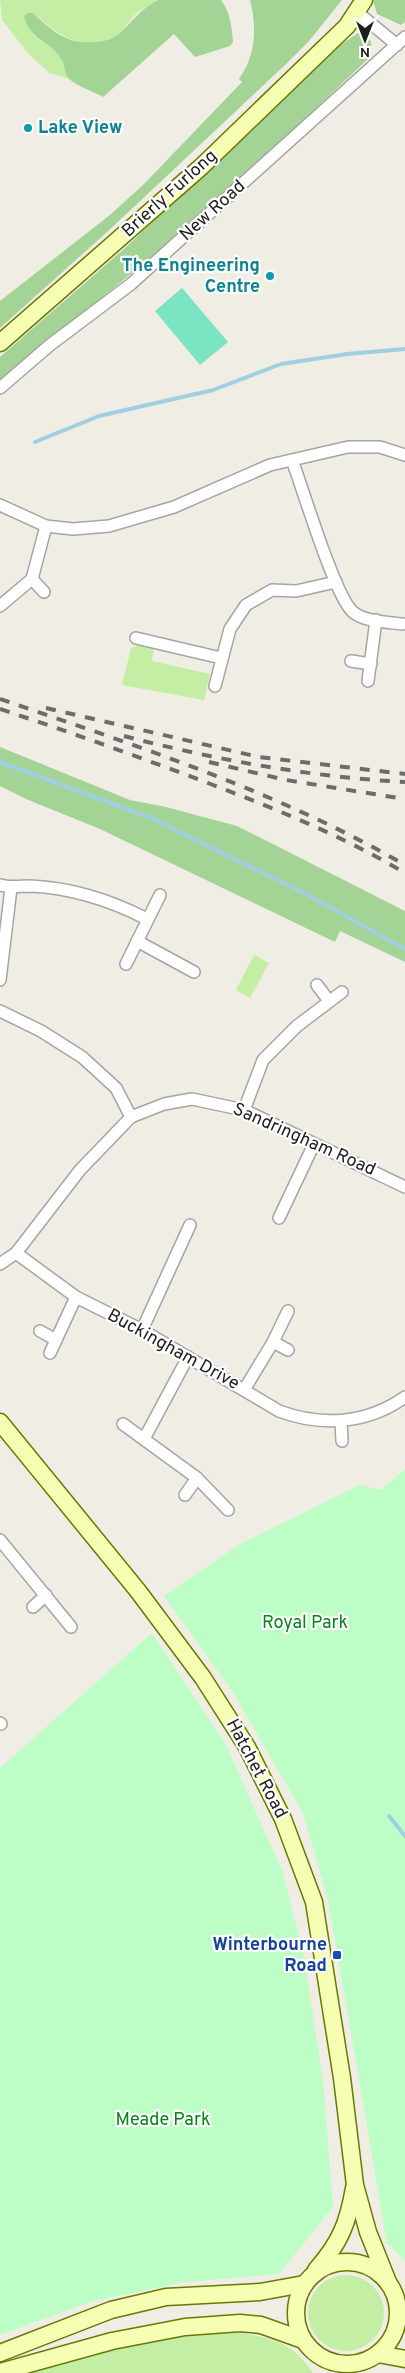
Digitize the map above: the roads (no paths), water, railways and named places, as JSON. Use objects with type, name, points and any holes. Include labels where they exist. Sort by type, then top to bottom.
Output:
[{"type":"street","name":"Brierly Furlong","points":[[0,343],[201,167],[333,37],[339,22],[358,4]]},
{"type":"street","name":"New Road","points":[[0,388],[50,345],[136,280],[401,41],[358,4]]},
{"type":"street","points":[[0,505],[46,526],[91,528],[128,522],[174,506],[251,472],[292,460],[348,447],[380,447],[405,455]]},
{"type":"street","points":[[292,460],[336,582],[347,606],[356,614],[376,620],[402,624]]},
{"type":"street","points":[[0,606],[32,579],[46,526]]},
{"type":"street","points":[[32,579],[44,592]]},
{"type":"street","points":[[215,686],[230,628],[246,605],[272,590],[296,591],[336,582]]},
{"type":"street","points":[[368,681],[376,620]]},
{"type":"street","points":[[150,641],[152,629]]},
{"type":"street","points":[[136,638],[221,658]]},
{"type":"street","points":[[352,661],[370,664]]},
{"type":"street","points":[[0,980],[6,887],[30,886],[99,899],[117,904],[147,920]]},
{"type":"street","points":[[126,964],[160,895]]},
{"type":"street","points":[[137,941],[194,972]]},
{"type":"street","points":[[317,985],[329,1001]]},
{"type":"street","points":[[244,1110],[263,1060],[297,1026],[342,992]]},
{"type":"street","points":[[0,1011],[41,1031],[82,1057],[116,1088],[131,1116]]},
{"type":"street","name":"Sandringham Road","points":[[0,1264],[16,1253],[80,1170],[131,1116],[164,1104],[192,1099],[244,1110],[314,1144],[403,1181]]},
{"type":"street","points":[[279,1218],[314,1144]]},
{"type":"street","points":[[142,1330],[190,1225]]},
{"type":"street","name":"Buckingham Drive","points":[[16,1253],[76,1297],[142,1330],[279,1411],[318,1422],[341,1422],[382,1410],[405,1397]]},
{"type":"street","points":[[50,1353],[76,1297]]},
{"type":"street","points":[[244,1390],[273,1342],[288,1310]]},
{"type":"street","points":[[40,1331],[56,1340]]},
{"type":"street","points":[[273,1342],[288,1350]]},
{"type":"street","points":[[144,1439],[188,1357]]},
{"type":"street","name":"Hatchet Road","points":[[0,1422],[138,1591],[203,1678],[247,1746],[283,1819],[314,1902],[342,2078],[354,2185],[368,2232],[395,2291]]},
{"type":"street","points":[[341,1422],[342,1441]]},
{"type":"street","points":[[123,1424],[197,1478],[228,1510]]},
{"type":"street","points":[[185,1494],[197,1478]]},
{"type":"street","points":[[0,1540],[71,1626]]},
{"type":"street","points":[[33,1607],[46,1595]]},
{"type":"street","name":"Hatchet Road","points":[[308,2280],[333,2250],[343,2232],[354,2185]]},
{"type":"street","points":[[323,2373],[306,2344],[296,2320],[298,2297],[308,2280],[323,2267],[346,2261],[365,2264],[381,2274],[395,2291],[398,2314],[393,2335],[363,2373]]},
{"type":"street","points":[[0,2353],[111,2310],[166,2297],[260,2292],[308,2280]]},
{"type":"street","points":[[0,2372],[112,2341],[185,2327],[240,2323],[261,2325],[306,2344],[331,2362],[344,2364],[376,2356],[405,2359]]},
{"type":"waterway","points":[[35,442],[99,416],[213,390],[281,364],[347,354],[405,349]]},
{"type":"waterway","points":[[0,762],[151,818],[306,894],[405,949]]},
{"type":"waterway","points":[[389,1816],[405,1836]]},
{"type":"railway","points":[[0,699],[207,772],[308,815],[405,865]]},
{"type":"railway","points":[[46,708],[259,757],[405,774]]},
{"type":"railway","points":[[0,709],[130,754],[259,803],[333,835],[405,873]]},
{"type":"railway","points":[[124,736],[194,753],[299,772],[405,782]]},
{"type":"railway","points":[[209,762],[286,780],[405,799]]},
{"type":"place","name":"Lake View","points":[[28,128]]},
{"type":"place","name":"The Engineering Centre","points":[[270,276]]},
{"type":"place","name":"Winterbourne Road","points":[[337,1955]]},
{"type":"park label","name":"Royal Park","points":[[305,1623]]},
{"type":"park label","name":"Meade Park","points":[[163,2120]]}]
